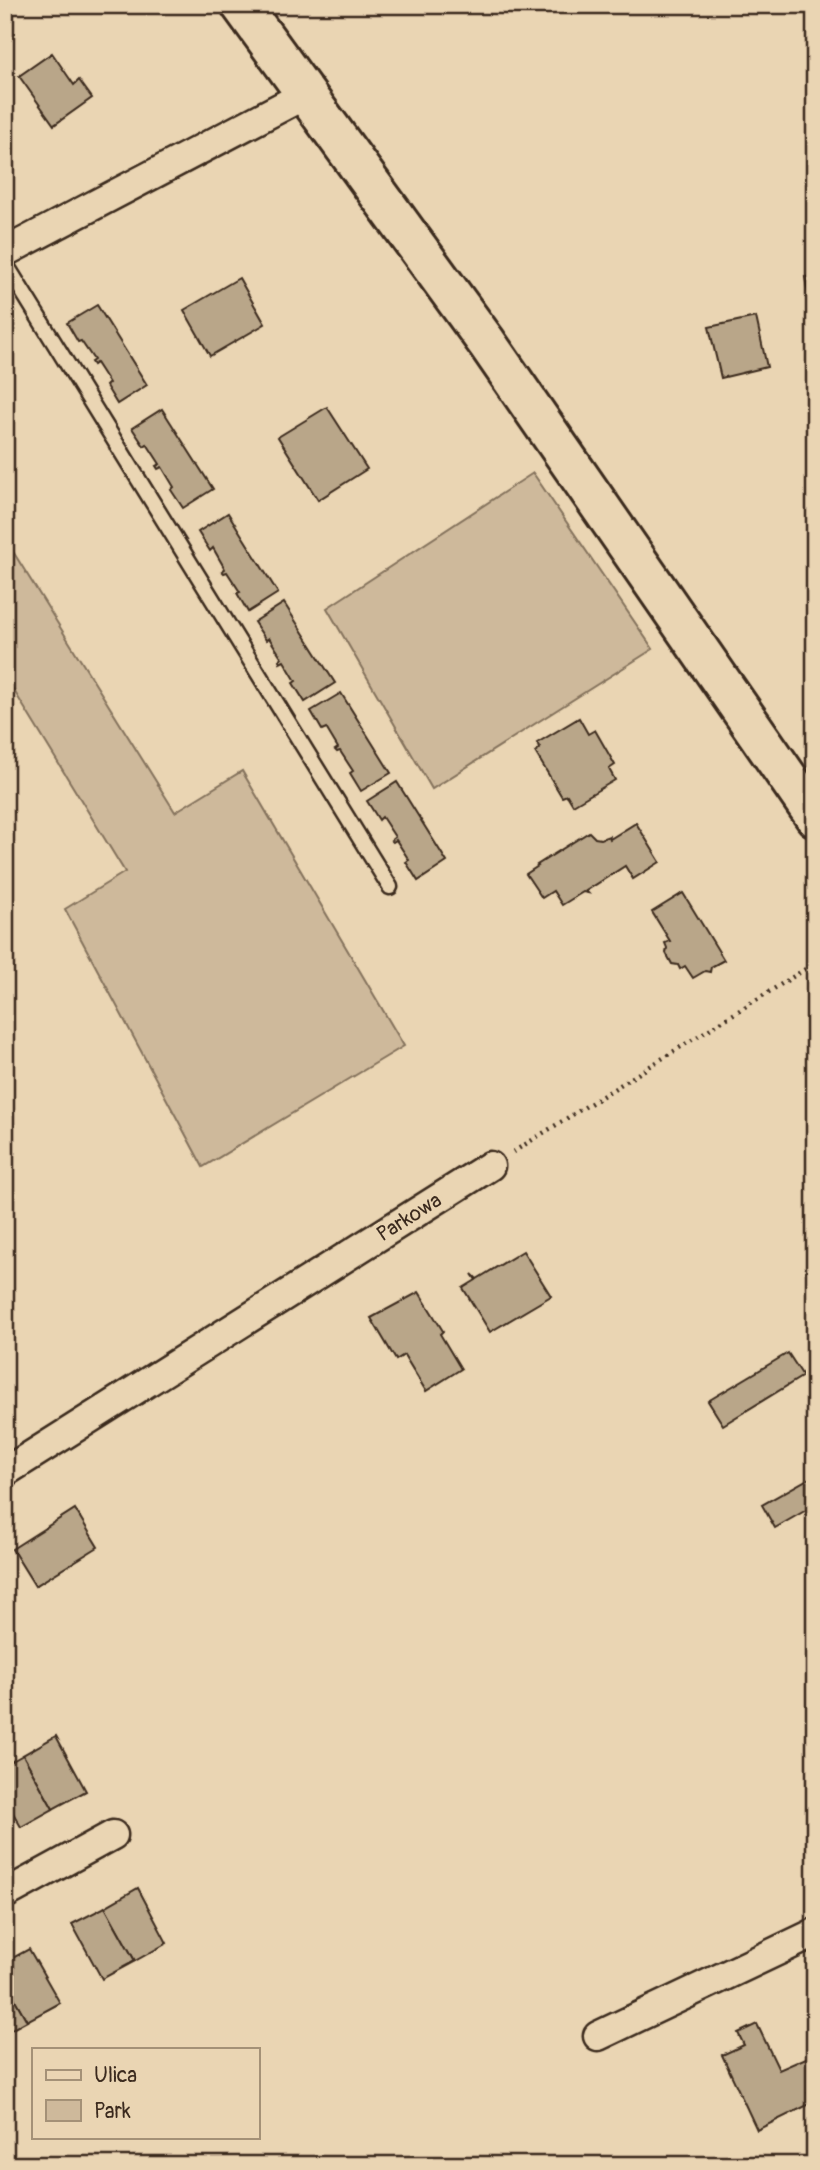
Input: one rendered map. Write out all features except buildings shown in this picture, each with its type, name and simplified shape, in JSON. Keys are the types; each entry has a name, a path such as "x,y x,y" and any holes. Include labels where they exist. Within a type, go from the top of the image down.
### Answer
{"street":[{"path":"241,5 487,343 815,817"},
{"path":"5,252 306,94"},
{"name":"Parkowa","path":"5,1472 490,1167"},
{"path":"5,1894 113,1835"},
{"path":"598,2036 815,1933"}],"lane":[{"path":"5,263 390,887"}],"path":[{"path":"490,1167 815,963"}],"green space":[{"path":"533,473 653,649 432,789 327,608"},
{"path":"12,550 175,812 242,771 404,1046 203,1167 65,909 125,872 5,676 5,554"}]}
